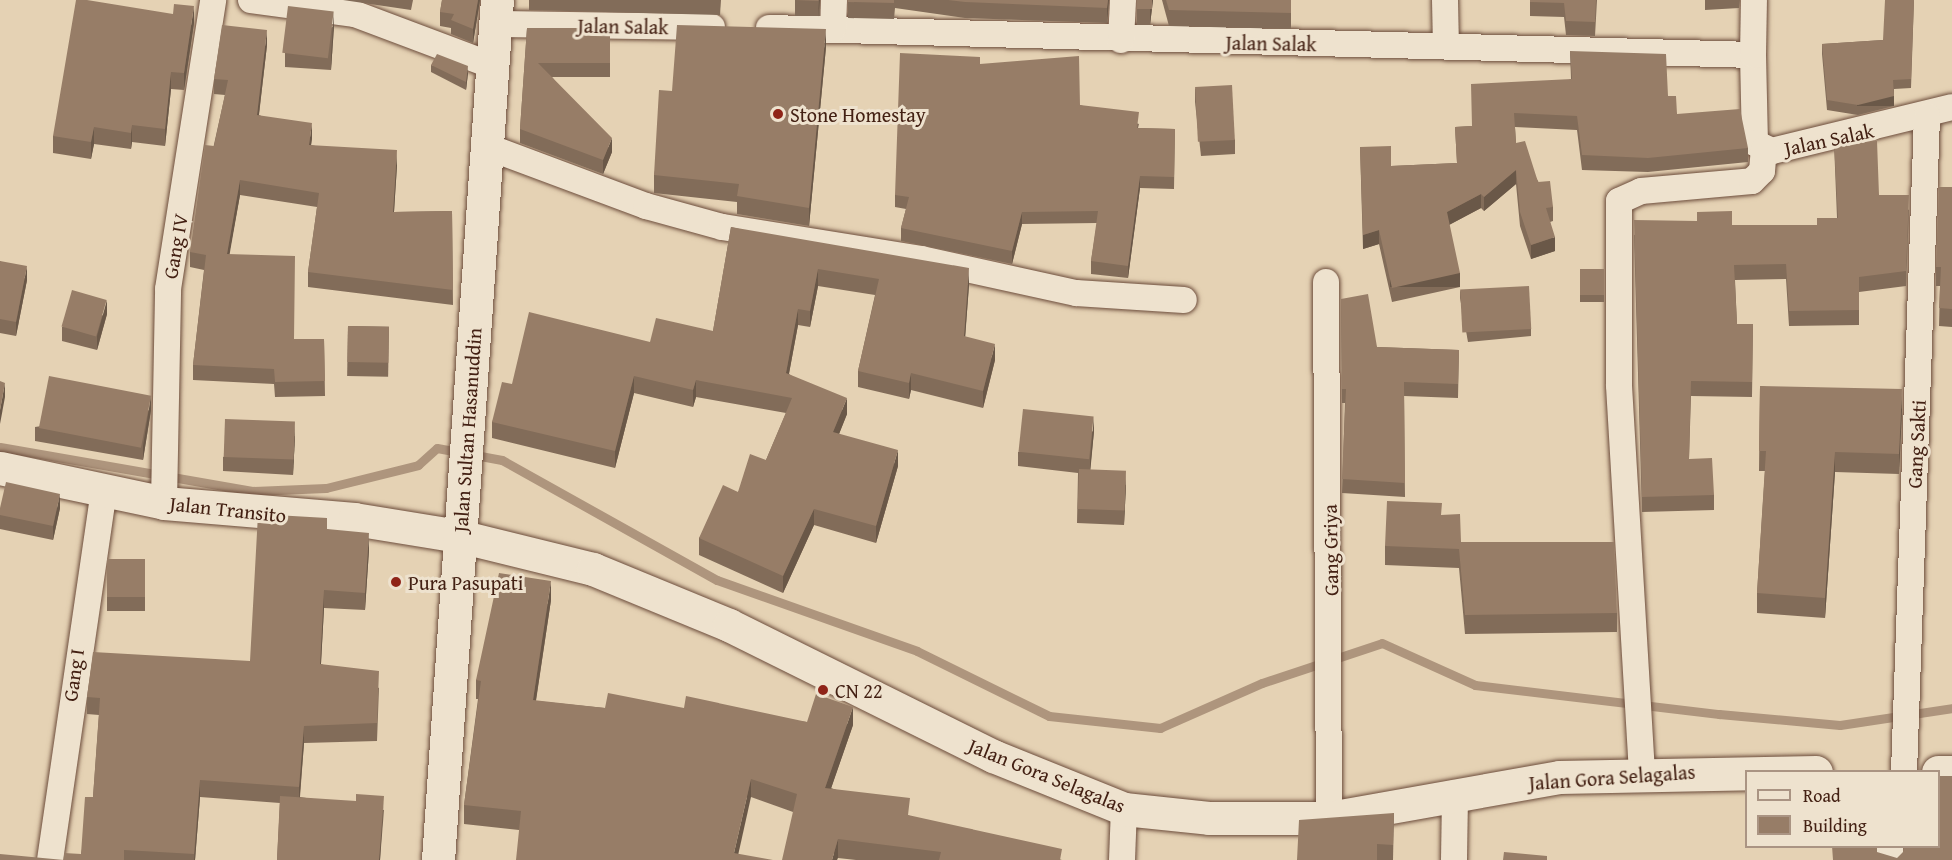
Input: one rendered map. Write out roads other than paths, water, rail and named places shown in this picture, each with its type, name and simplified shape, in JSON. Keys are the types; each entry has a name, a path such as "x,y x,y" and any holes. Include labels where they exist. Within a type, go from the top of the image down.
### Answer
{"street":[{"name":"Gang IV","path":"165,499 168,468 168,289 213,0"},
{"path":"251,0 355,14 493,66"},
{"path":"833,29 834,0"},
{"path":"1121,40 1123,0"},
{"path":"1445,0 1446,46"},
{"path":"1753,55 1754,0"},
{"name":"Jalan Sultan Hasanuddin","path":"438,860 497,12"},
{"name":"Jalan Salak","path":"497,12 833,29 1121,40 1753,55 1755,143 1764,150 1927,116 1952,107"},
{"name":"Gang Sakti","path":"1904,770 1905,668 1927,116"},
{"path":"488,147 646,206 722,227 921,259 1076,293 1184,300"},
{"path":"1642,773 1619,385 1619,201 1641,191 1752,181 1762,171 1764,150"},
{"name":"Gang Griya","path":"1326,282 1331,627 1329,818"},
{"name":"Jalan Transito","path":"0,468 104,492 354,519 459,536"},
{"name":"Gang I","path":"50,860 76,650 104,492"},
{"name":"Jalan Gora Selagalas","path":"459,536 593,569 729,626 993,756 1124,809 1209,818 1329,818 1559,777 1745,772"},
{"path":"1454,860 1455,794"},
{"path":"1122,860 1124,809"}],"waterway":[{"path":"0,447 252,491 326,488 418,465 437,448 502,460 717,580 917,651 1049,716 1160,728 1262,683 1382,643 1475,685 1719,714 1840,725 1952,708"}],"place":[{"name":"Stone Homestay","path":"778,114"},
{"name":"Pura Pasupati","path":"396,582"},
{"name":"CN 22","path":"823,690"}]}
